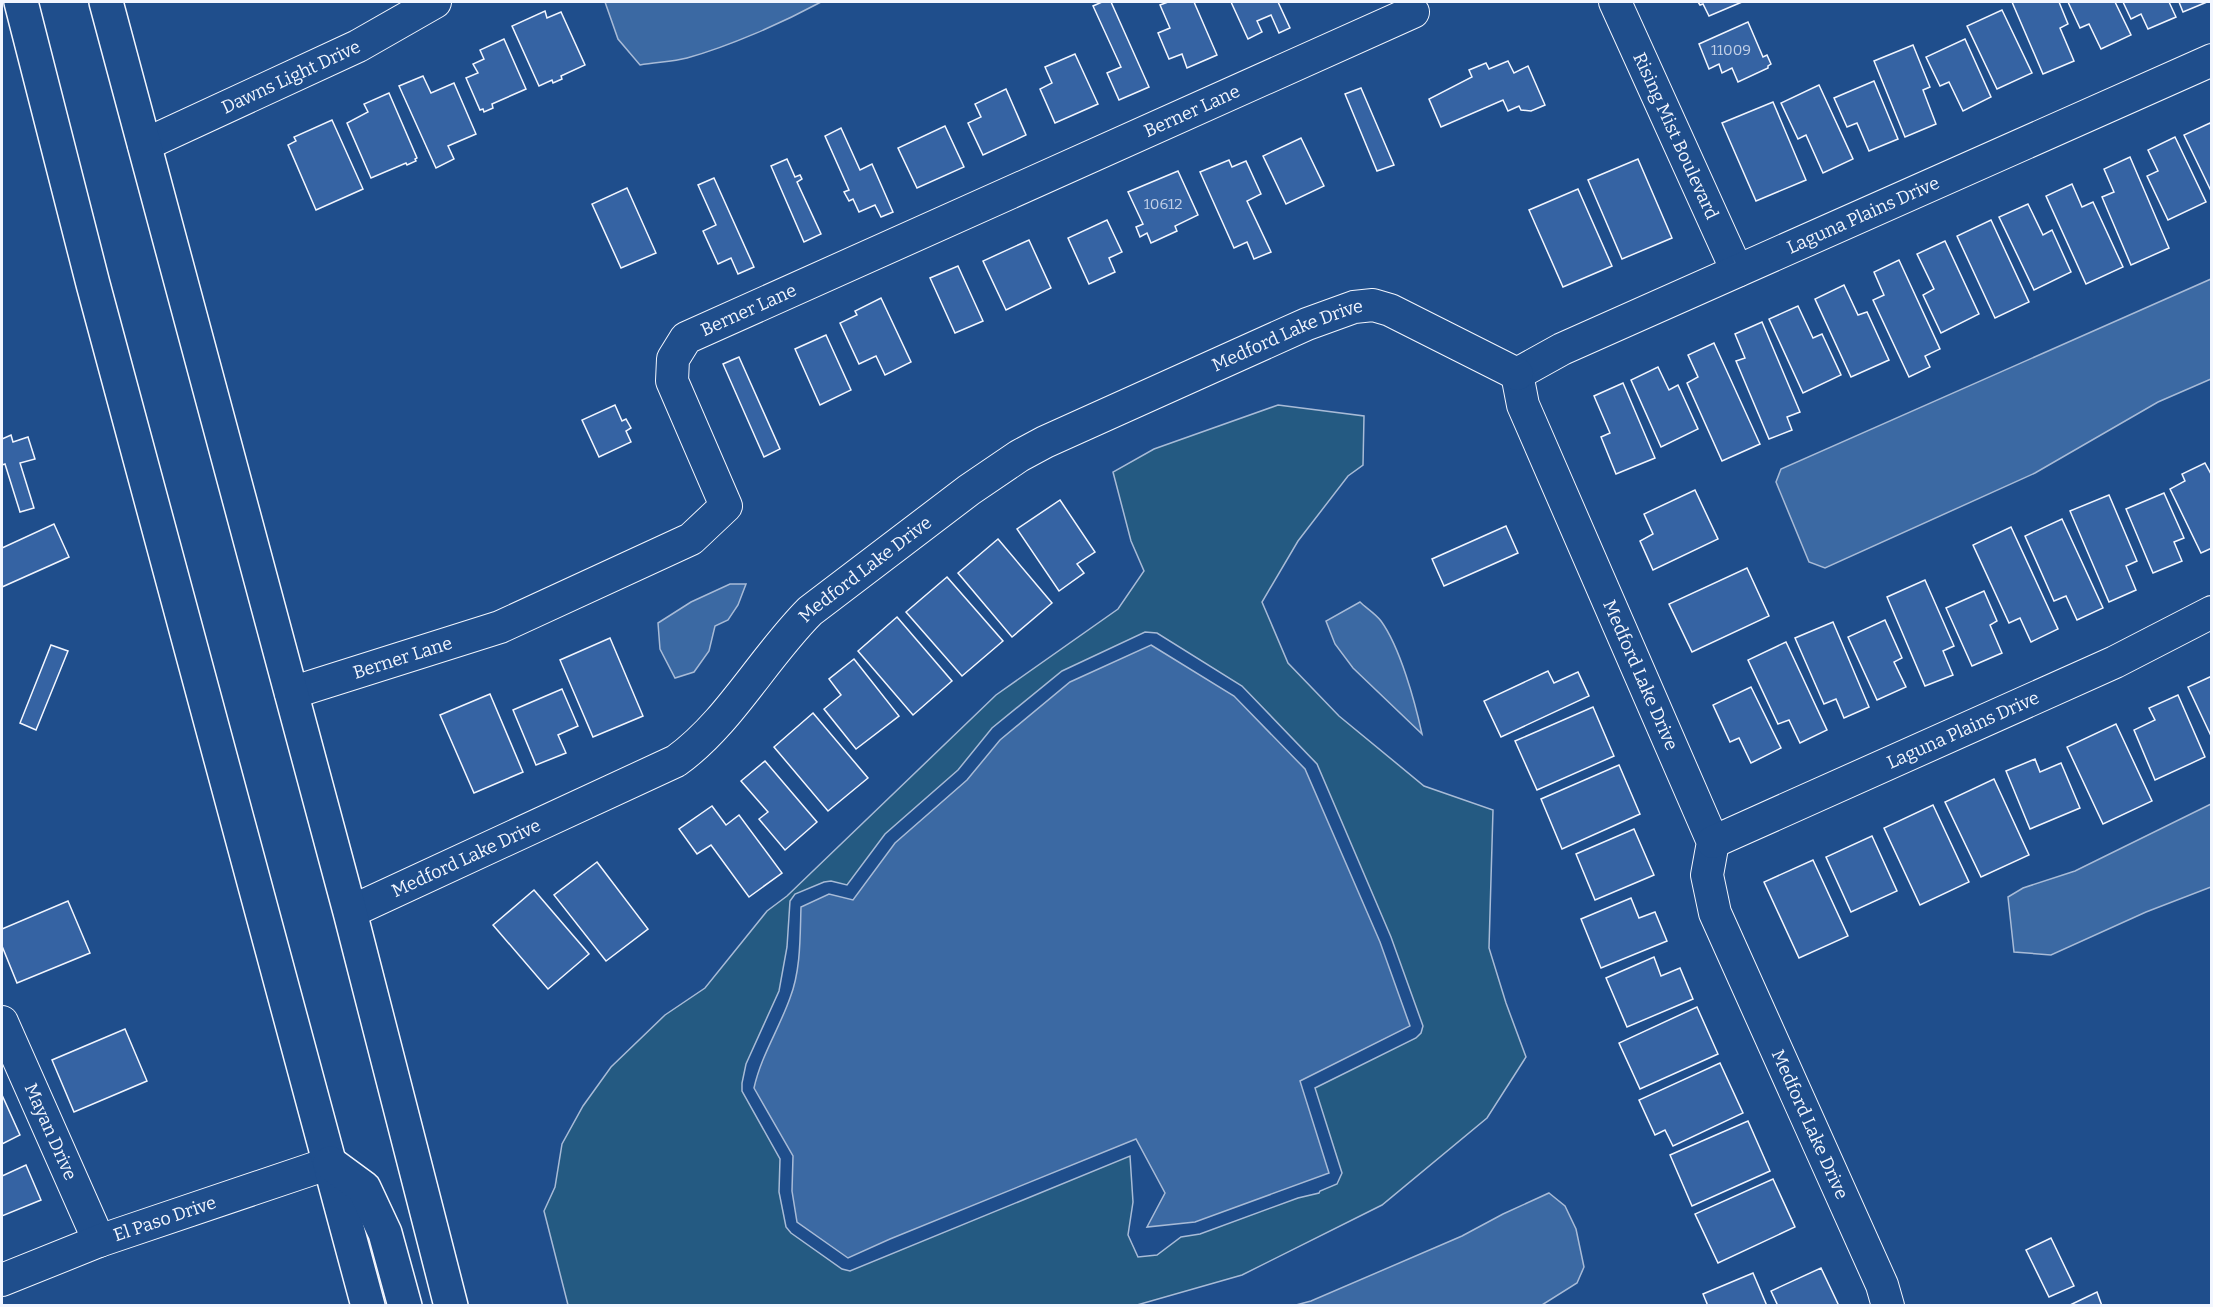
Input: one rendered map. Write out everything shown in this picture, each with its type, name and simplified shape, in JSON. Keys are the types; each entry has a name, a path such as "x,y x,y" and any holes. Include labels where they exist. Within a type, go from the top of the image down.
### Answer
{"main road":[{"path":"21,2 82,242 368,1305"},
{"path":"106,2 350,912 451,1305"},
{"path":"330,1163 364,1188 385,1233 405,1305"}],"street":[{"name":"Dawns Light Drive","path":"144,145 358,46 435,2"},
{"name":"Rising Mist Boulevard","path":"1615,2 1737,271"},
{"name":"Berner Lane","path":"291,693 500,627 691,539 726,506 672,381 673,359 686,338 1413,12"},
{"name":"Laguna Plains Drive","path":"1517,374 1562,350 2211,60"},
{"name":"Medford Lake Drive","path":"350,912 676,761 696,747 790,631 810,611 969,490 1019,456 1045,442 1307,324 1354,307 1373,305 1390,310 1517,374 1523,405 1713,842 1707,875 1715,913 1877,1274 1888,1305"},
{"name":"Laguna Plains Drive","path":"1713,842 2115,662 2211,612"},
{"name":"Mayan Drive","path":"2,1022 99,1240"},
{"name":"El Paso Drive","path":"2,1280 99,1240 330,1163"}],"shaded area":[{"path":"605,2 821,2 773,26 704,53 640,65 618,39"},
{"path":"2211,279 2211,379 2158,402 2035,473 1825,568 1809,562 1776,482 1781,469"},
{"path":"1278,405 1364,416 1363,465 1348,476 1298,541 1262,602 1288,663 1339,716 1424,786 1493,810 1489,948 1526,1057 1487,1118 1382,1205 1242,1275 1137,1305 568,1305 544,1211 555,1187 562,1144 583,1106 611,1067 665,1015 705,988 767,911 787,896 996,695 1118,609 1144,571 1131,541 1113,472 1154,449","holes":["1145,632 1157,633 1242,686 1317,764 1391,937 1423,1026 1421,1033 1416,1038 1315,1088 1342,1173 1337,1184 1319,1193 1298,1198 1200,1234 1181,1237 1157,1255 1138,1257 1128,1235 1133,1202 1130,1156 850,1271 842,1269 791,1233 786,1227 779,1192 780,1159 742,1091 746,1064 779,991 787,947 790,901 795,894 824,882 831,881 847,885 885,834 958,770 992,728 1062,671"]},
{"path":"730,584 746,584 738,605 728,620 715,626 709,651 694,672 675,678 660,649 658,623 691,602"},
{"path":"1360,602 1381,621 1388,632 1411,691 1422,734 1353,668 1335,644 1326,621"},
{"path":"1151,645 1234,696 1305,769 1380,942 1410,1026 1300,1081 1329,1173 1195,1222 1147,1227 1165,1193 1136,1139 848,1258 797,1222 792,1191 793,1156 754,1088 761,1065 794,987 799,953 801,907 829,894 853,900 895,843 967,780 1000,740 1070,682"},
{"path":"2211,804 2211,887 2146,912 2051,955 2014,952 2008,897 2023,888 2075,871"},
{"path":"1549,1193 1565,1206 1576,1229 1584,1267 1577,1283 1542,1305 1296,1305 1311,1301 1462,1236"}],"building":[{"path":"1102,2 1111,2 1149,87 1119,100 1107,73 1121,67 1093,6"},
{"path":"1168,2 1194,2 1217,55 1187,68 1182,54 1169,59 1158,33 1170,28 1160,5"},
{"path":"1231,2 1278,2 1290,28 1279,33 1271,15 1257,21 1262,32 1248,39"},
{"path":"1698,2 1742,2 1709,16 1703,4 1700,5"},
{"path":"2012,2 2059,2 2068,24 2060,28 2074,61 2043,74"},
{"path":"2068,2 2115,2 2131,35 2101,49 2089,24 2080,28"},
{"path":"2123,2 2169,2 2176,17 2148,29 2141,14 2131,19"},
{"path":"2179,2 2207,2 2183,12"},
{"path":"2002,10 2032,73 1997,89 1967,26"},
{"path":"545,11 547,18 561,12 585,65 561,76 562,79 553,83 552,80 539,86 512,26"},
{"path":"1748,22 1763,57 1767,55 1771,64 1768,68 1738,82 1732,68 1722,73 1719,64 1709,69 1699,44"},
{"path":"504,39 526,89 492,104 493,108 484,112 483,109 480,110 466,78 478,73 473,64 484,59 480,50"},
{"path":"1965,39 1991,97 1963,111 1949,82 1940,86 1926,57"},
{"path":"1913,45 1930,87 1923,90 1936,124 1905,137 1874,61"},
{"path":"1075,54 1098,104 1055,123 1040,89 1052,83 1045,67"},
{"path":"1508,61 1514,73 1528,66 1545,105 1531,111 1521,110 1519,106 1508,111 1503,100 1441,127 1429,99 1472,77 1469,70 1486,63 1489,69"},
{"path":"423,76 431,93 454,83 476,134 448,146 454,159 436,168 399,86"},
{"path":"1874,81 1898,139 1869,151 1857,123 1847,127 1834,98"},
{"path":"1819,85 1853,159 1823,173 1806,135 1798,139 1781,103"},
{"path":"1361,88 1394,165 1377,171 1345,94"},
{"path":"1006,89 1026,135 983,155 968,123 981,117 975,104"},
{"path":"389,93 417,158 416,161 407,165 406,163 371,178 347,123 368,112 364,104"},
{"path":"1773,102 1806,180 1756,201 1722,123"},
{"path":"332,120 363,189 316,210 288,145 296,141 294,137"},
{"path":"2210,123 2212,126 2212,193 2184,135"},
{"path":"945,126 964,167 917,188 898,148"},
{"path":"841,128 860,170 872,164 893,212 881,217 875,205 859,212 853,199 849,201 844,192 849,190 825,136"},
{"path":"2175,137 2206,202 2168,220 2147,176 2158,171 2148,150"},
{"path":"1301,138 1324,186 1286,204 1263,156"},
{"path":"2130,157 2169,248 2131,265 2102,197 2114,192 2104,169"},
{"path":"787,159 795,177 800,175 802,179 797,182 821,234 804,242 771,166"},
{"path":"1638,159 1672,238 1622,259 1588,180"},
{"path":"1229,160 1232,167 1246,161 1261,194 1247,201 1271,252 1254,259 1247,242 1234,248 1200,172"},
{"path":"1178,171 1198,215 1175,226 1177,231 1151,243 1147,233 1140,237 1136,227 1143,224 1128,192"},
{"path":"714,178 754,267 738,274 731,258 718,264 703,231 716,225 698,185"},
{"path":"2072,184 2082,207 2093,202 2123,267 2086,284 2046,196"},
{"path":"627,188 656,253 621,268 592,204"},
{"path":"1578,189 1612,266 1563,287 1529,210"},
{"path":"2028,204 2043,235 2052,230 2071,272 2034,290 1999,217"},
{"path":"1107,220 1122,252 1109,258 1115,272 1089,284 1068,238"},
{"path":"1991,220 2029,302 1995,318 1957,236"},
{"path":"1029,240 1051,288 1006,310 983,261"},
{"path":"1945,241 1979,314 1941,333 1923,295 1934,289 1917,254"},
{"path":"1899,260 1940,349 1925,356 1930,367 1909,377 1873,300 1884,295 1874,272"},
{"path":"958,266 983,321 955,333 930,278"},
{"path":"1844,285 1858,315 1867,312 1889,360 1851,377 1815,299"},
{"path":"881,298 911,362 885,375 876,356 859,364 840,323 857,315 855,311"},
{"path":"1798,306 1813,338 1822,334 1841,375 1803,393 1769,319"},
{"path":"1762,322 1800,412 1787,417 1792,430 1769,439 1736,361 1745,358 1735,334"},
{"path":"826,335 851,390 820,405 795,349"},
{"path":"1714,343 1760,444 1722,461 1687,383 1698,377 1688,355"},
{"path":"739,357 780,449 764,457 723,364"},
{"path":"1658,367 1669,390 1678,385 1698,429 1661,447 1631,380"},
{"path":"1623,383 1655,458 1616,474 1601,437 1610,433 1594,396"},
{"path":"615,405 622,421 626,419 631,428 626,431 631,442 599,457 582,420"},
{"path":"11,435 13,442 28,437 35,459 20,463 34,508 20,512 5,464 2,465 2,439"},
{"path":"2205,463 2212,476 2212,548 2201,553 2170,489 2185,481 2182,474"},
{"path":"1695,490 1718,539 1653,570 1640,541 1653,534 1644,514"},
{"path":"2164,493 2184,538 2174,542 2182,561 2153,573 2126,509"},
{"path":"2109,495 2137,561 2126,566 2136,590 2109,602 2070,511"},
{"path":"1060,500 1095,552 1077,564 1084,573 1059,591 1017,529"},
{"path":"2062,519 2103,608 2077,620 2066,596 2054,601 2025,536"},
{"path":"54,524 69,557 2,587 2,548"},
{"path":"1506,526 1518,553 1444,586 1432,559"},
{"path":"2011,527 2058,629 2031,642 2020,618 2009,623 1973,545"},
{"path":"998,539 1052,603 1012,637 958,573"},
{"path":"1747,568 1769,616 1692,652 1669,604"},
{"path":"947,577 1003,641 962,676 906,612"},
{"path":"1925,580 1954,646 1943,651 1953,675 1925,686 1887,597"},
{"path":"1984,591 1997,621 1990,625 2002,653 1972,666 1946,608"},
{"path":"897,617 952,681 913,715 858,651"},
{"path":"1885,620 1902,658 1894,662 1906,687 1877,700 1848,637"},
{"path":"1833,622 1869,707 1844,718 1836,699 1824,704 1795,638"},
{"path":"610,638 643,716 593,737 560,660"},
{"path":"1786,642 1827,730 1800,743 1789,720 1778,724 1748,660"},
{"path":"51,645 68,651 36,730 20,723"},
{"path":"854,659 899,716 856,749 824,709 841,695 829,679"},
{"path":"1548,671 1554,683 1578,672 1589,696 1501,737 1484,701"},
{"path":"2212,676 2212,738 2188,687"},
{"path":"1751,687 1781,748 1751,763 1739,738 1730,742 1713,705"},
{"path":"562,689 578,726 558,735 566,753 536,765 513,710"},
{"path":"490,694 523,772 474,793 440,715"},
{"path":"2178,695 2205,757 2155,780 2134,730 2155,720 2149,708"},
{"path":"1593,707 1614,756 1537,790 1515,741"},
{"path":"813,713 868,778 828,811 774,747"},
{"path":"2116,724 2152,801 2103,824 2067,747"},
{"path":"2035,759 2040,772 2061,763 2080,808 2030,829 2006,771"},
{"path":"765,761 817,822 785,850 759,819 768,812 741,781"},
{"path":"1619,765 1640,814 1562,849 1541,799"},
{"path":"1994,779 2029,855 1981,877 1945,802"},
{"path":"1933,805 1969,882 1920,905 1884,828"},
{"path":"712,806 726,825 739,815 782,873 749,897 711,845 697,854 679,829"},
{"path":"1634,829 1654,875 1595,900 1576,854"},
{"path":"1872,836 1897,891 1851,912 1826,857"},
{"path":"1813,860 1848,936 1799,958 1764,882"},
{"path":"597,862 648,929 606,961 554,895"},
{"path":"534,890 589,954 548,989 493,925"},
{"path":"1631,898 1639,918 1655,912 1667,941 1601,968 1581,919"},
{"path":"68,901 90,953 17,983 2,946 2,929"},
{"path":"1654,957 1661,976 1680,968 1693,999 1627,1027 1606,978"},
{"path":"1697,1007 1718,1054 1640,1089 1619,1043"},
{"path":"125,1029 147,1081 74,1112 52,1060"},
{"path":"1720,1063 1743,1113 1673,1146 1665,1130 1655,1135 1639,1100"},
{"path":"2,1095 20,1135 2,1144"},
{"path":"1748,1121 1770,1171 1692,1206 1670,1155"},
{"path":"26,1165 41,1200 2,1216 2,1176"},
{"path":"1773,1179 1795,1227 1718,1263 1695,1214"},
{"path":"2051,1238 2074,1286 2049,1297 2026,1250"},
{"path":"1821,1268 1839,1306 1778,1306 1771,1291"},
{"path":"1753,1273 1767,1306 1708,1306 1703,1294"},
{"path":"2097,1292 2102,1306 2068,1306"}]}
